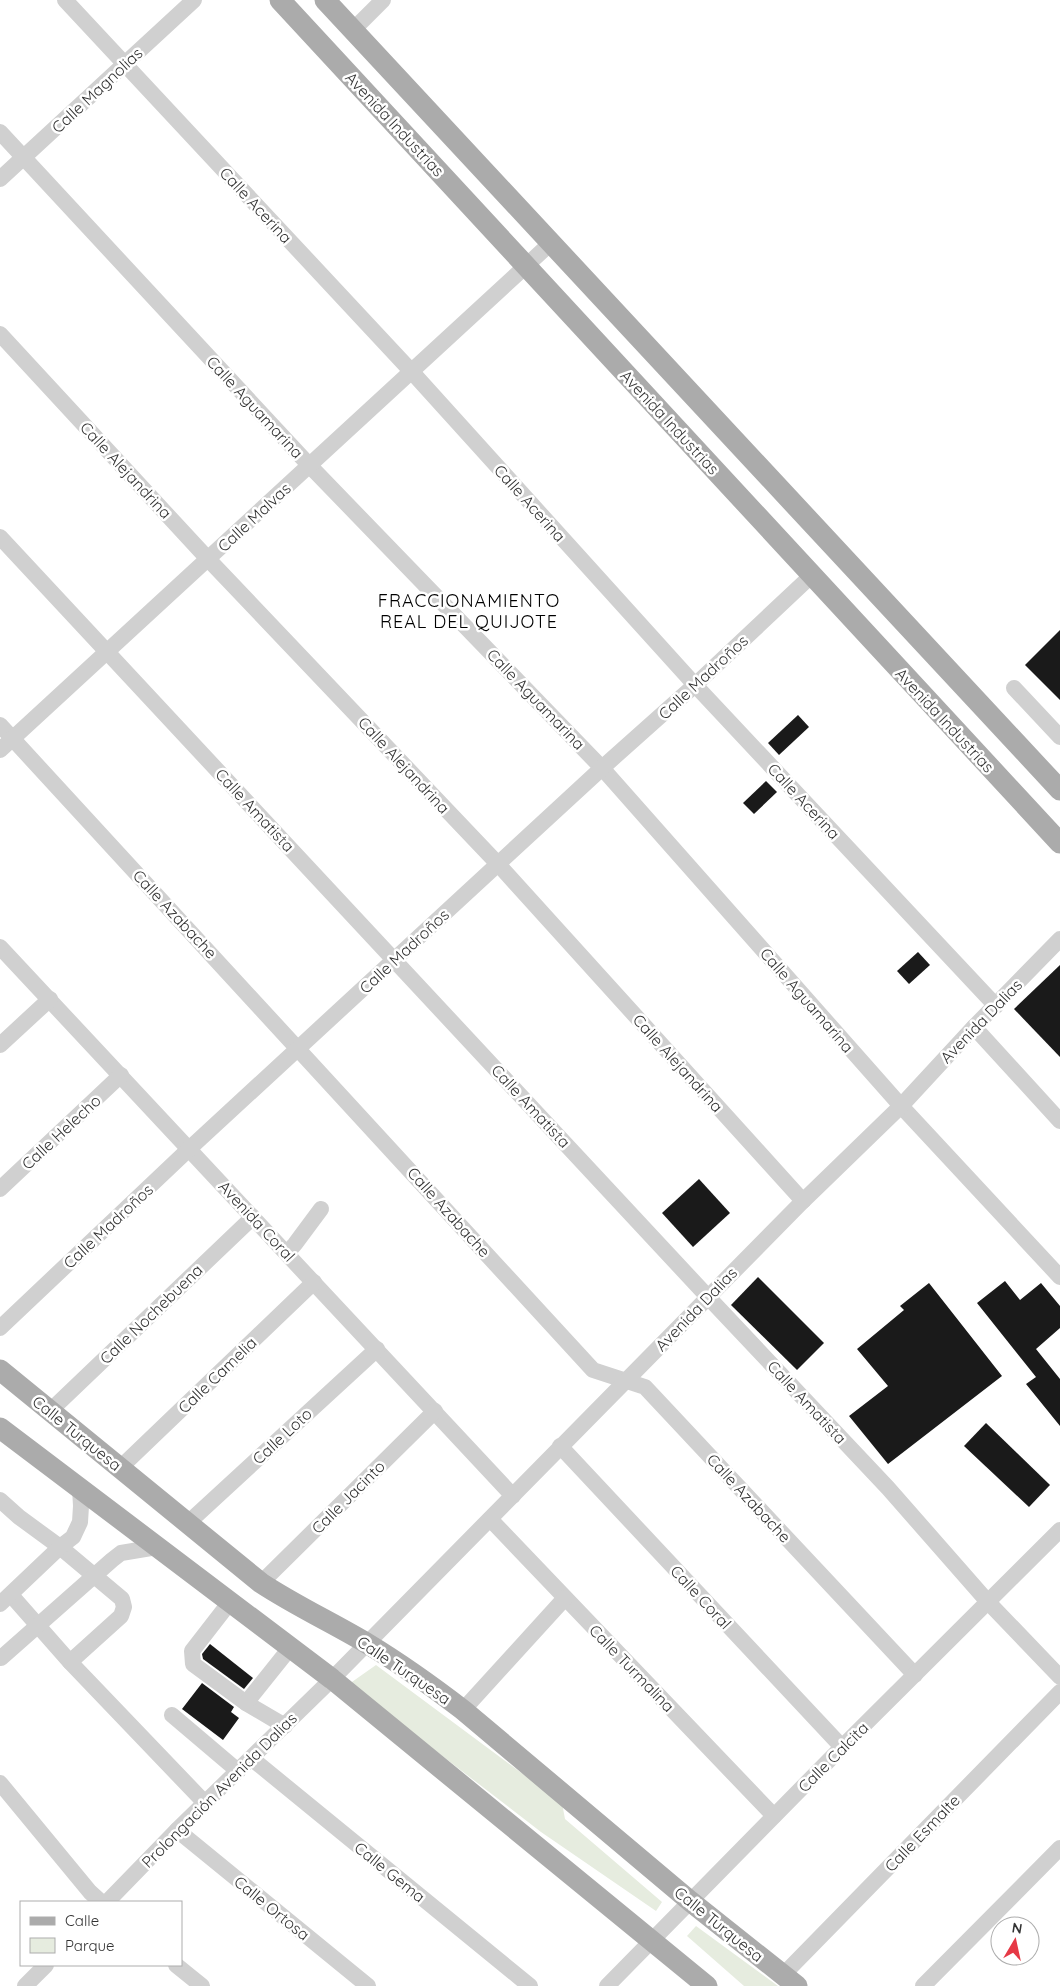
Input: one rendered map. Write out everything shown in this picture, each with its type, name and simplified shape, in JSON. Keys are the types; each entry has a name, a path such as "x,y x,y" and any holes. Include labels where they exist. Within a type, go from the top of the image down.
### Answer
{"main road":[{"name":"Avenida Industrias","path":"280,0 1060,844"},
{"path":"325,0 1057,781"},
{"name":"Calle Turquesa","path":"0,1370 261,1583 293,1604 368,1643 433,1687 463,1710 690,1901 790,1980"},
{"path":"0,1428 332,1679 707,1986"}],"street":[{"name":"Calle Acerina","path":"65,0 412,372 695,685 996,1006"},
{"name":"Calle Magnolias","path":"0,179 194,0"},
{"path":"354,29 383,0"},
{"name":"Calle Aguamarina","path":"0,132 310,466 602,768 901,1106 1060,1277"},
{"name":"Calle Malvas","path":"0,750 552,242"},
{"name":"Calle Alejandrina","path":"0,334 208,559 498,864 803,1201"},
{"name":"Calle Amatista","path":"0,536 888,1488 988,1602 1060,1677"},
{"name":"Calle Madroños","path":"0,1328 189,1149 602,768 695,685 811,576"},
{"path":"1014,688 1060,737"},
{"name":"Calle Azabache","path":"0,725 593,1370 645,1388 915,1675"},
{"name":"Avenida Dalias","path":"332,1679 803,1201 901,1106 974,1027 1060,939"},
{"name":"Avenida Coral","path":"0,947 50,998 513,1496"},
{"path":"0,1045 50,998"},
{"path":"974,1027 1060,1121"},
{"name":"Calle Helecho","path":"0,1189 121,1075"},
{"path":"287,1252 321,1209"},
{"name":"Calle Nochebuena","path":"50,1411 253,1216"},
{"name":"Calle Camelia","path":"120,1468 314,1282"},
{"name":"Calle Loto","path":"188,1523 376,1349"},
{"name":"Calle Jacinto","path":"261,1583 435,1411"},
{"name":"Calle Coral","path":"560,1446 842,1747"},
{"path":"80,1488 80,1522 73,1537 5,1600 38,1626 205,1803"},
{"path":"0,1500 122,1599 124,1606 120,1616 70,1662"},
{"name":"Calle Turmalina","path":"490,1519 774,1816"},
{"name":"Calle Calcita","path":"607,1986 842,1747 1060,1530"},
{"path":"1,1658 121,1553 157,1547"},
{"path":"463,1710 565,1598"},
{"path":"230,1602 192,1652 192,1664 246,1703 284,1726"},
{"path":"246,1703 290,1648"},
{"name":"Prolongación Avenida Dalias","path":"108,1901 176,1830 332,1679"},
{"name":"Calle Esmalte","path":"790,1980 1060,1692"},
{"path":"172,1715 238,1771"},
{"name":"Calle Gema","path":"251,1758 530,1986"},
{"path":"0,1783 90,1892 100,1901"},
{"name":"Calle Ortosa","path":"176,1830 368,1986"},
{"path":"922,1986 1060,1848"},
{"path":"177,1966 202,1986"}],"green space":[{"path":"376,1665 562,1803 565,1819 662,1902 656,1911 541,1832 349,1684"},
{"path":"696,1926 778,1986 744,1986 687,1936"}],"building":[{"path":"1060,630 1060,700 1025,665"},
{"path":"798,715 809,727 779,755 768,743"},
{"path":"766,781 777,792 754,814 743,803"},
{"path":"918,952 930,965 909,984 897,971"},
{"path":"1060,965 1060,1057 1014,1009"},
{"path":"699,1179 730,1213 693,1247 662,1213"},
{"path":"758,1277 824,1343 797,1370 731,1305"},
{"path":"1005,1281 1020,1300 1041,1283 1060,1306 1060,1328 1036,1349 1060,1379 1060,1426 1026,1384 1036,1377 977,1303"},
{"path":"929,1283 1002,1376 888,1464 849,1416 888,1386 857,1349 904,1310 900,1306"},
{"path":"986,1423 1050,1485 1029,1507 964,1446"},
{"path":"210,1644 253,1678 244,1689 203,1659 202,1654"},
{"path":"202,1683 234,1707 231,1712 239,1718 223,1740 182,1709"}],"district":[{"name":"FRACCIONAMIENTO REAL DEL QUIJOTE","path":"469,611"}]}
